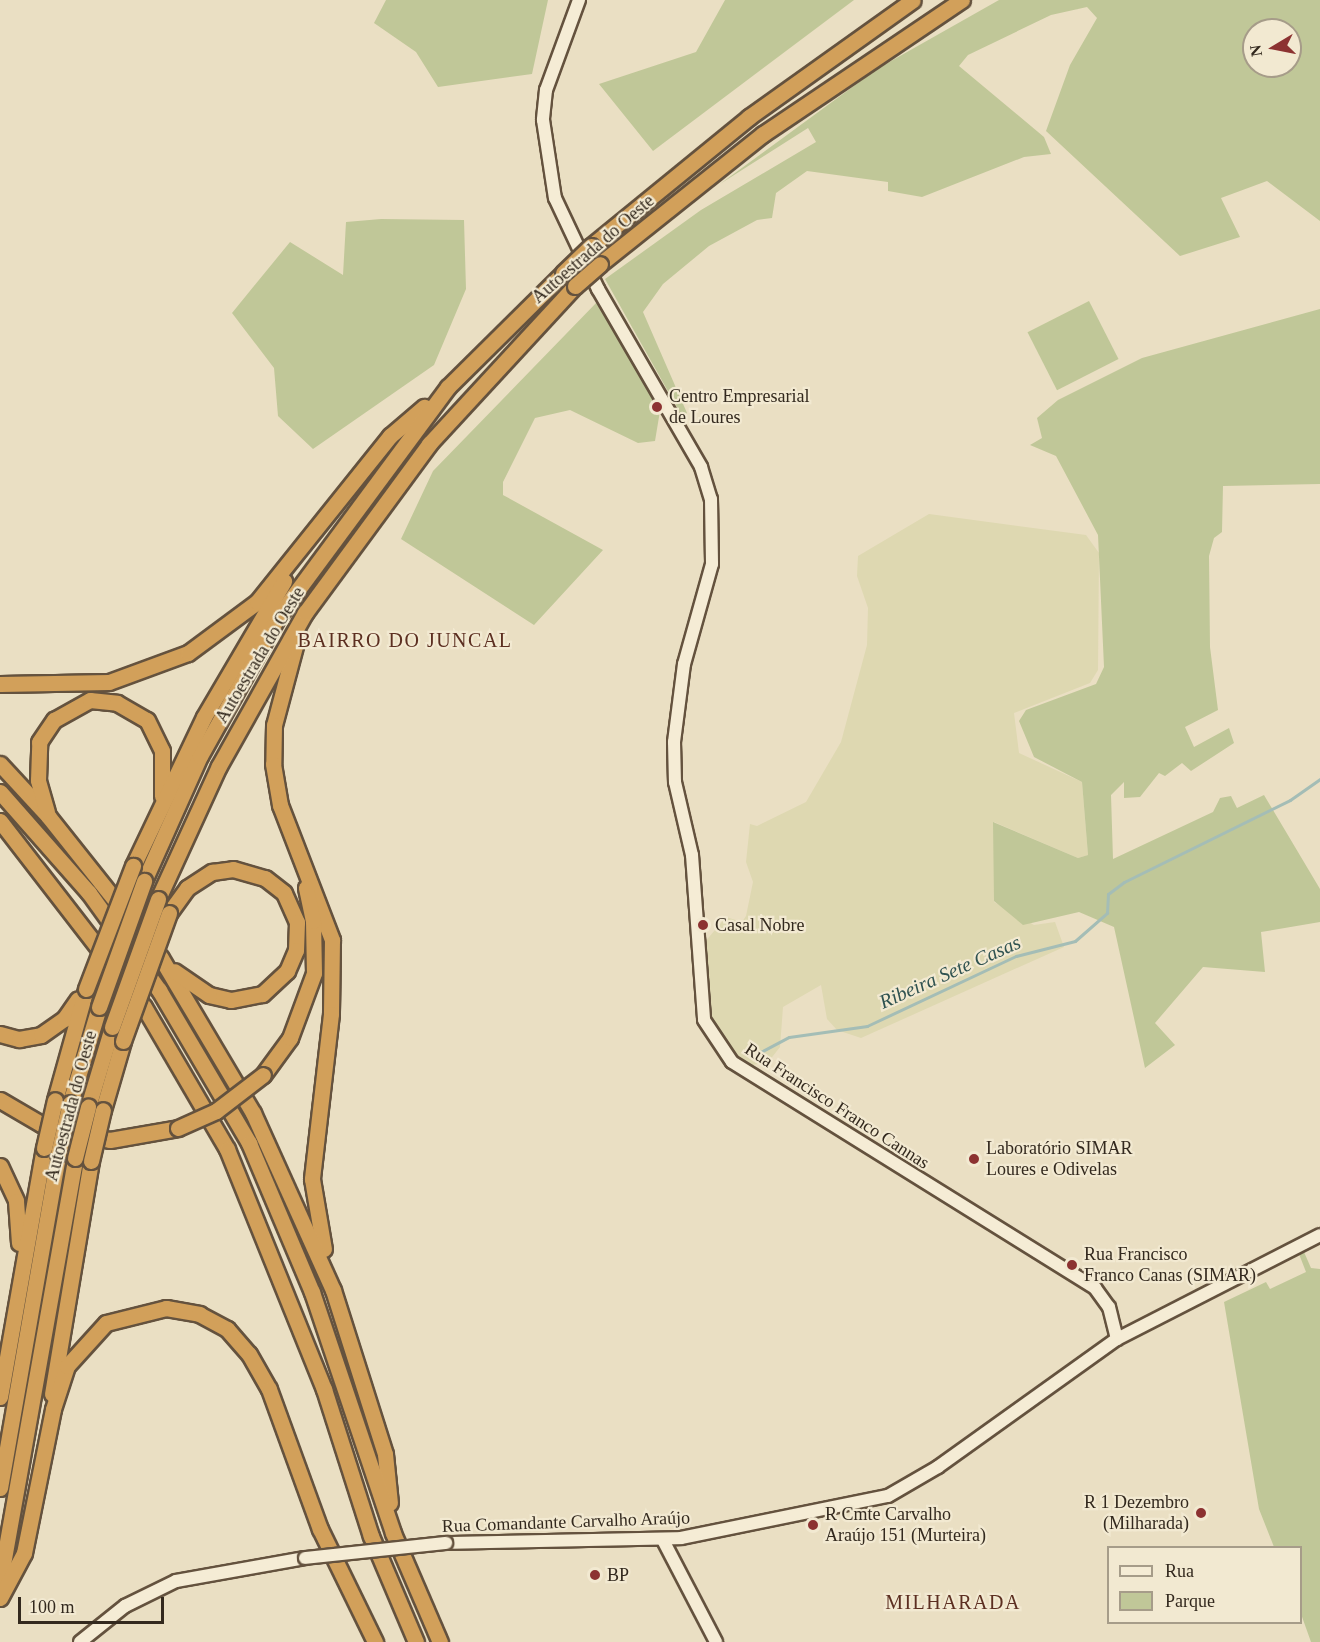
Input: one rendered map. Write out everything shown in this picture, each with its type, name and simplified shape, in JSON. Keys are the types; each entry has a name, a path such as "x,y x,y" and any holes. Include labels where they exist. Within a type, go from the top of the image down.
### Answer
{"highway":[{"name":"Autoestrada do Oeste","path":"0,1488 51,1151 70,1103 99,1007 144,881 200,756 277,618 448,387 563,273 591,246 749,117 914,0"},
{"name":"Autoestrada do Oeste","path":"0,1581 75,1158 95,1109 112,1027 158,899 224,756 305,613 429,444 575,286 763,134 962,0"},
{"path":"0,684 109,682 188,653 257,602 390,436 448,387"},
{"path":"0,1397 20,1270 51,1151 55,1100 86,989 133,866 204,717 310,538"},
{"path":"305,613 281,696 273,744 280,805 332,940 331,1014 312,1179 333,1290"},
{"path":"48,816 38,780 39,742 54,720 90,700 117,703 147,720 162,751 161,806"},
{"path":"0,764 48,816 161,958 253,1113 333,1290 386,1454 393,1533"},
{"path":"0,792 89,893 159,990 249,1143 312,1292 393,1533 440,1642"},
{"path":"0,821 19,842 144,1007 227,1149 279,1269 371,1536 416,1642"},
{"path":"0,833 19,842"},
{"path":"0,1100 41,1124 73,1134 110,1140 178,1128 216,1111 263,1075 291,1038 314,973 313,921 297,850"},
{"path":"53,1409 52,1385 91,1161 95,1109 123,1041 169,913 187,888 212,872 250,872 284,893 297,922 296,950 288,971 262,994 231,1000 200,990 161,958"},
{"path":"0,1034 19,1039 41,1035 64,1019 86,989"},
{"path":"0,1166 16,1201 20,1270"},
{"path":"0,1598 24,1552 53,1409 67,1366 106,1323 166,1308 199,1314 227,1329 269,1389 320,1529 375,1642"}],"street":[{"name":"Rua Francisco Franco Cannas","path":"579,0 546,90 543,120 555,198 598,289 701,467 711,499 712,564 684,664 674,742 675,782 692,855 705,1020 732,1062 1095,1287 1109,1307 1117,1339"},
{"name":"Rua Comandante Carvalho Araújo","path":"80,1642 124,1606 176,1581 305,1558 446,1543 663,1540 888,1496 938,1467 1117,1339 1320,1235"},
{"path":"663,1540 716,1642"}],"shaded area":[{"path":"929,514 1086,535 1099,553 1098,670 1090,683 1014,713 1019,753 1082,782 1088,855 1078,858 994,822 994,902 1034,925 1055,922 1064,947 861,1038 837,1030 827,1019 821,985 783,1007 780,1047 769,1061 742,1068 704,1020 704,943 726,917 742,922 746,916 753,882 746,862 750,824 757,826 806,802 841,742 867,645 868,608 857,576 858,556"}],"green space":[{"path":"386,0 548,0 532,74 438,87 416,52 374,23"},
{"path":"725,0 854,0 653,151 599,84 696,52"},
{"path":"999,0 1320,0 1320,221 1267,181 1221,198 1240,237 1180,256 1046,131 1070,65 1097,18 1087,7 1051,15 968,55 959,66 1044,137 1051,154 1024,157 922,197 888,191 888,182 807,171 776,193 772,218 757,220 709,246 663,284 643,312 687,413 683,418 605,279 701,210 816,142 808,128 720,184 877,69"},
{"path":"381,219 464,220 466,289 434,365 313,449 278,416 274,368 232,313 290,242 343,275 346,222"},
{"path":"598,301 660,411 655,441 638,443 570,410 535,418 503,482 503,495 603,550 534,625 401,539 433,471"},
{"path":"1089,301 1119,359 1057,390 1028,332"},
{"path":"1320,309 1320,484 1223,486 1222,532 1214,538 1209,556 1210,647 1218,710 1185,727 1194,747 1229,728 1234,743 1191,771 1182,763 1165,776 1159,773 1140,797 1124,798 1124,782 1111,795 1113,859 1213,812 1220,798 1231,796 1237,808 1264,795 1320,889 1320,922 1261,932 1265,972 1203,967 1155,1023 1175,1045 1145,1068 1114,927 1079,912 1023,925 994,901 993,822 1078,858 1088,855 1082,782 1034,757 1019,721 1026,710 1096,684 1104,667 1098,535 1056,456 1030,445 1042,438 1037,418 1058,400 1142,358"},
{"path":"1304,1252 1311,1268 1320,1269 1320,1642 1311,1642 1302,1617 1302,1546 1274,1546 1259,1509 1224,1302 1266,1282 1270,1289 1306,1272 1299,1254"}],"waterway":[{"name":"Ribeira Sete Casas","path":"755,1055 789,1037 867,1026 1016,956 1075,941 1107,913 1108,894 1124,882 1290,800 1320,779"}],"place":[{"name":"Centro Empresarial de Loures","path":"657,407"},
{"name":"Casal Nobre","path":"703,925"},
{"name":"Laboratório SIMAR Loures e Odivelas","path":"974,1159"},
{"name":"Rua Francisco Franco Canas (SIMAR)","path":"1072,1265"},
{"name":"R 1 Dezembro (Milharada)","path":"1201,1513"},
{"name":"R Cmte Carvalho Araújo 151 (Murteira)","path":"813,1525"},
{"name":"BP","path":"595,1575"}],"district":[{"name":"BAIRRO DO JUNCAL","path":"405,640"},
{"name":"MILHARADA","path":"953,1602"}]}
